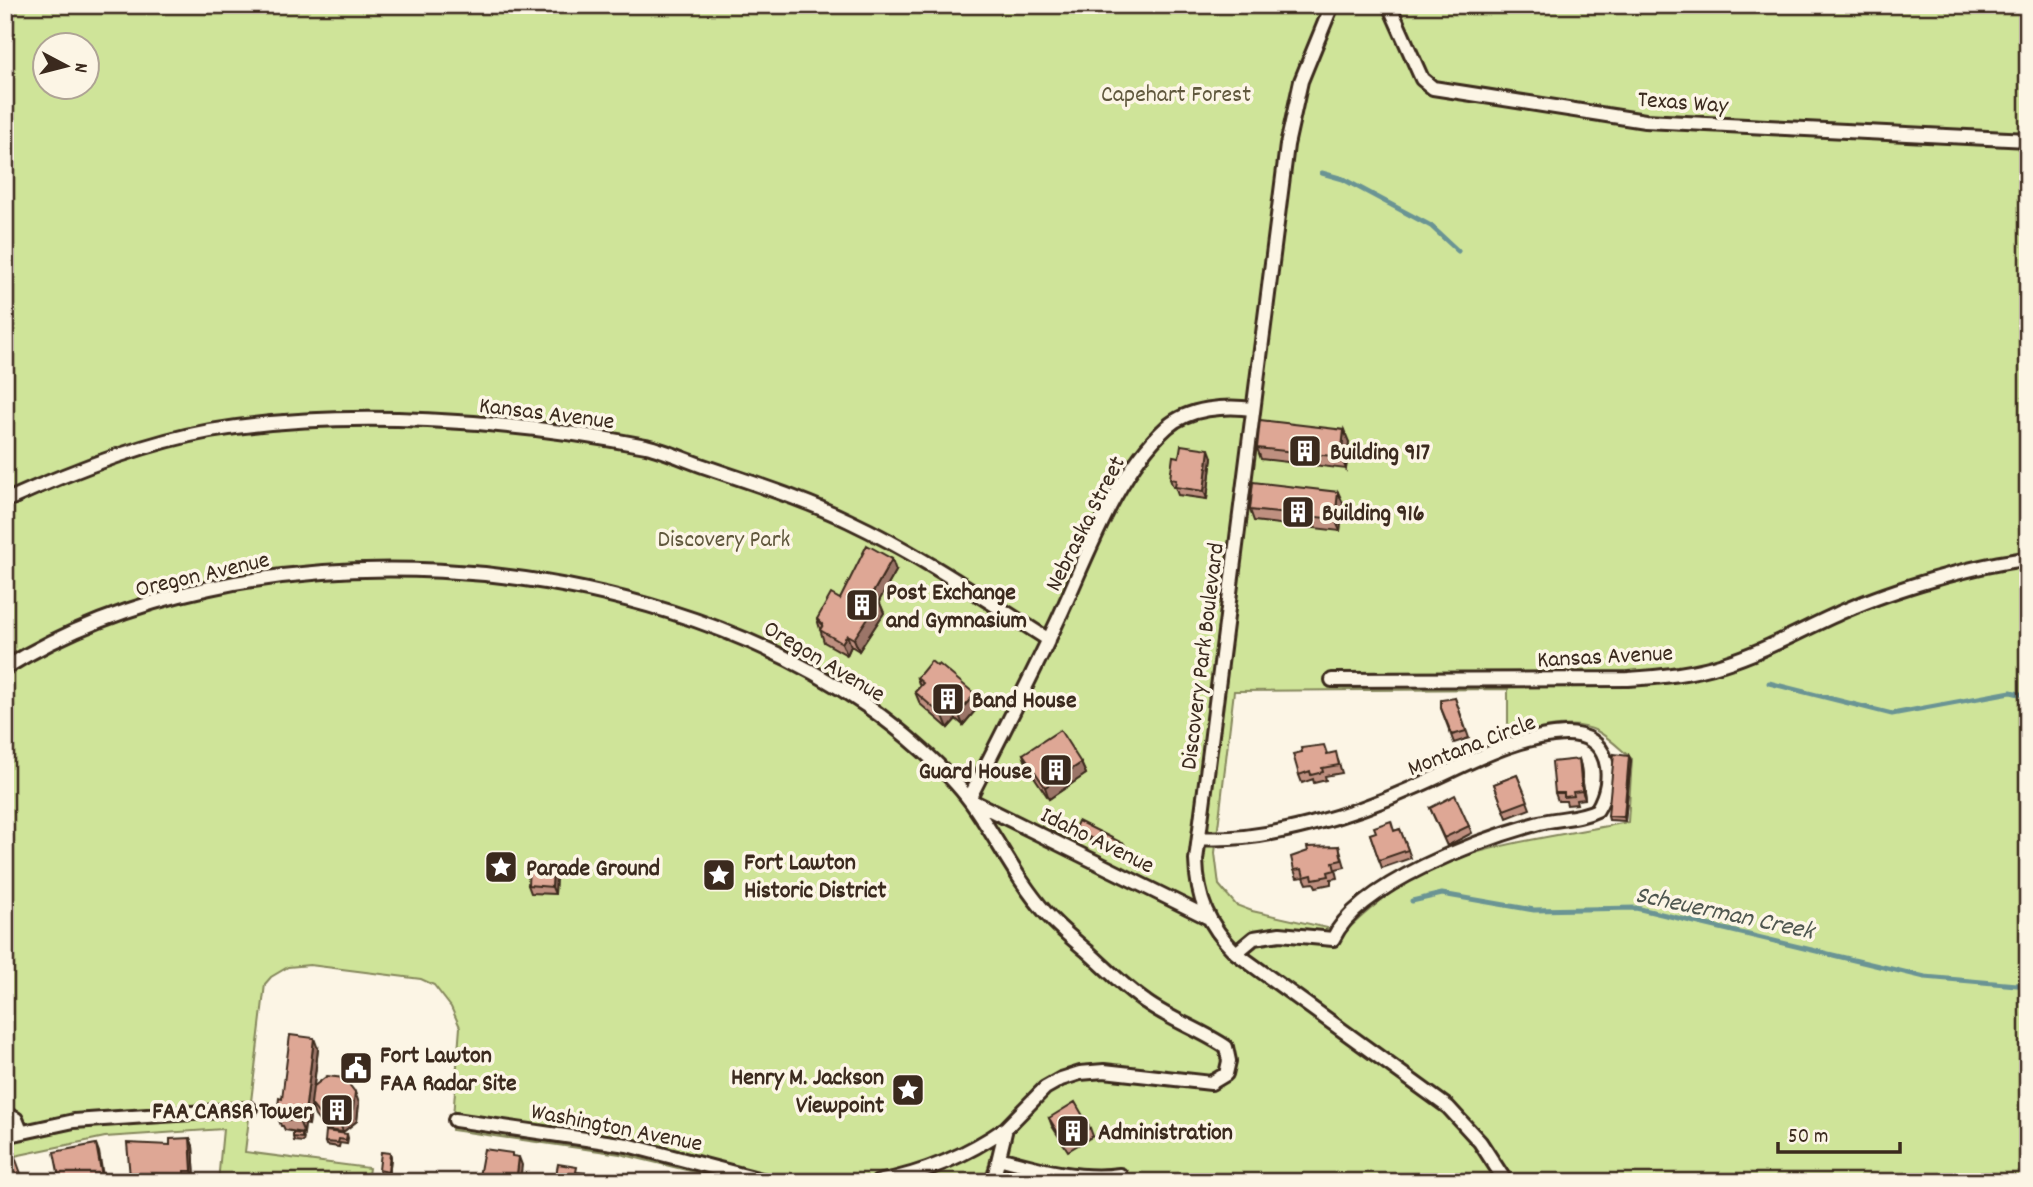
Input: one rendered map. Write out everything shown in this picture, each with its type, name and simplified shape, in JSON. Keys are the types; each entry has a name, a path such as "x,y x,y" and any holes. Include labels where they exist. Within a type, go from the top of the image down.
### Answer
{"street":[{"name":"Discovery Park Boulevard","path":"1332,5 1311,50 1293,110 1253,409 1196,877 1208,918 1236,953 1448,1107 1480,1142 1506,1182"},
{"name":"Texas Way","path":"1389,5 1422,79 1433,88 1646,121 2028,140"},
{"name":"Nebraska Street","path":"969,799 1135,464 1168,426 1187,415 1236,406 1253,409"},
{"name":"Kansas Avenue","path":"5,501 91,466 177,438 209,431 273,424 333,422 420,421 502,425 649,447 846,519 917,556 1049,640"},
{"name":"Kansas Avenue","path":"1332,680 1628,680 1670,676 1720,666 1750,655 1871,601 1958,574 2028,558"},
{"name":"Oregon Avenue","path":"5,668 36,649 129,610 250,579 368,571 463,572 527,580 652,606 746,638 805,668 868,707 923,752 969,799 1022,883 1058,926 1120,984 1146,1003 1226,1048 1229,1061 1226,1074 1220,1080 1206,1083 1104,1071 1080,1073 1045,1088 1006,1128"},
{"name":"Montana Circle","path":"1199,838 1216,839 1327,819 1374,804 1468,763 1532,740 1577,735 1594,742 1605,752 1608,780 1597,810 1535,824 1434,862 1384,886 1344,921 1333,939 1267,936 1254,938 1236,953"},
{"name":"Idaho Avenue","path":"969,799 1208,918"},
{"path":"5,1136 74,1121 250,1109"},
{"path":"5,1114 16,1119 21,1131"},
{"name":"Washington Avenue","path":"455,1120 627,1144 769,1182"},
{"path":"993,1182 1006,1128"},
{"path":"878,1182 949,1162 979,1147 1006,1128"},
{"path":"999,1158 1074,1176 1099,1178 1121,1175"}],"green space":[{"name":"Discovery Park","path":"5,5 2028,5 2028,1182 736,1182 620,1154 452,1130 460,1027 451,1007 434,985 421,979 310,965 288,967 265,984 245,1152 369,1168 367,1182 218,1182 223,1129 105,1137 5,1158","holes":["1508,689 1508,736 1553,727 1576,726 1587,727 1606,737 1632,759 1628,822 1518,842 1437,866 1395,890 1345,932 1252,911 1236,905 1219,885 1215,853 1234,691"]}],"building":[{"path":"1260,420 1344,430 1341,457 1257,448"},
{"path":"1181,445 1209,449 1204,491 1175,487 1176,480 1170,479 1173,456 1179,457"},
{"path":"1253,482 1338,492 1335,519 1250,510"},
{"name":"Post Exchange and Gymnasium","path":"867,545 892,559 871,596 879,601 854,639 847,635 842,643 820,630 823,625 817,619 831,594 840,599"},
{"name":"Band House","path":"931,661 937,666 939,664 975,694 958,713 952,707 943,716 915,692 923,683 917,678"},
{"path":"1455,698 1466,731 1452,735 1441,708 1441,700"},
{"name":"Guard House","path":"1060,730 1081,763 1045,787 1023,754"},
{"path":"1324,745 1327,754 1336,752 1339,765 1322,768 1323,772 1311,775 1310,771 1299,775 1293,754 1302,752 1301,748"},
{"path":"1614,754 1629,756 1624,817 1608,816"},
{"path":"1579,759 1582,791 1573,792 1574,796 1564,797 1564,793 1555,793 1552,762"},
{"path":"1517,775 1528,801 1504,810 1494,784"},
{"path":"1455,795 1469,826 1444,838 1430,808"},
{"path":"1078,821 1124,844 1120,852 1074,830"},
{"path":"1391,821 1394,831 1400,829 1408,850 1379,860 1370,834 1376,832 1374,827"},
{"path":"1339,846 1342,860 1333,862 1335,870 1328,872 1329,876 1313,879 1312,875 1304,877 1302,869 1294,870 1291,857 1308,851 1307,847"},
{"path":"529,866 553,867 552,887 528,885"},
{"path":"290,1035 314,1038 305,1113 300,1112 299,1121 281,1119 281,1114 277,1114 279,1098 282,1099"},
{"name":"FAA CARSR Tower","path":"327,1076 344,1078 355,1092 353,1109 339,1120 322,1118 311,1104 313,1087"},
{"name":"Administration","path":"1075,1102 1090,1128 1065,1144 1049,1118"},
{"path":"326,1131 347,1134 346,1140 339,1139 338,1143 325,1142"},
{"path":"293,1133 302,1134 302,1138 293,1137"},
{"path":"190,1138 192,1171 184,1171 184,1182 167,1182 167,1176 158,1176 158,1182 139,1182 138,1176 130,1177 127,1143 170,1145 170,1139"},
{"path":"96,1144 103,1182 91,1182 90,1179 60,1182 54,1152"},
{"path":"484,1149 512,1153 512,1156 519,1157 516,1182 478,1182"},
{"path":"381,1152 390,1153 388,1172 379,1170"},
{"path":"15,1157 24,1182 5,1182 5,1160"},
{"path":"558,1164 577,1167 576,1172 618,1176 617,1182 561,1182 555,1180"}],"waterway":[{"path":"1322,173 1343,179 1431,226 1458,251"},
{"name":"Scheuerman Creek","path":"1769,683 1892,714 2011,692 2028,696"},
{"name":"Scheuerman Creek","path":"1412,901 1442,894 1534,910 1636,908 1925,977 2028,986"}],"place":[{"name":"Building 917","path":"1305,451"},
{"name":"Building 916","path":"1298,512"},
{"name":"Post Exchange and Gymnasium","path":"862,605"},
{"name":"Band House","path":"948,699"},
{"name":"Guard House","path":"1056,770"},
{"name":"Parade Ground","path":"501,867"},
{"name":"Fort Lawton Historic District","path":"719,875"},
{"name":"Fort Lawton FAA Radar Site","path":"356,1068"},
{"name":"Henry M. Jackson Viewpoint","path":"908,1090"},
{"name":"FAA CARSR Tower","path":"337,1110"},
{"name":"Administration","path":"1073,1131"}],"park label":[{"name":"Capehart Forest","path":"1176,93"}]}
